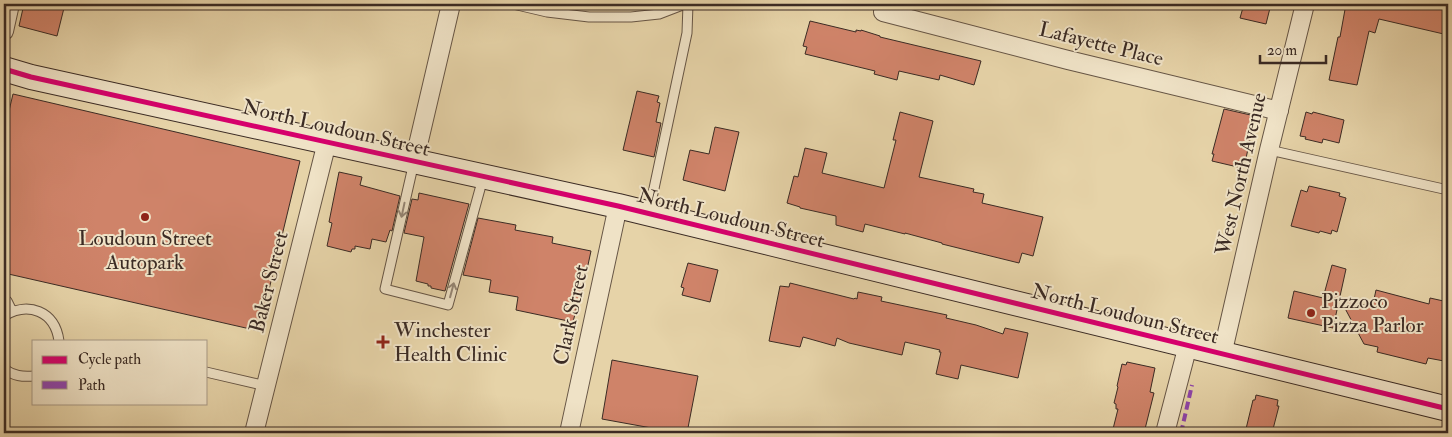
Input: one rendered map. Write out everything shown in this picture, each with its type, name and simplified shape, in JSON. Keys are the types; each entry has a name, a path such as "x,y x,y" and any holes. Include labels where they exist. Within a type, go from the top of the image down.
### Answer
{"street":[{"path":"4,31 10,4"},
{"path":"414,162 451,4"},
{"name":"West North Avenue","path":"1222,355 1305,4"},
{"name":"Lafayette Place","path":"884,12 1068,60 1279,111"},
{"name":"North Loudoun Street","path":"4,69 31,77 618,206 1448,409"},
{"name":"Baker Street","path":"254,433 327,142"},
{"name":"Clark Street","path":"573,433 618,206"},
{"path":"1165,433 1188,345"}],"lane":[{"path":"513,4 547,12 589,17 631,17 660,14 686,4 687,33 648,214"},
{"path":"1269,150 1448,190"},
{"path":"414,162 385,289 448,305 484,177"},
{"path":"4,299 7,301 8,314 22,308 33,309 43,313 51,320 62,340"},
{"path":"4,369 11,374 23,377 32,376"},
{"path":"208,372 266,386"}],"building":[{"path":"24,4 65,4 57,36 19,26"},
{"path":"1244,4 1271,4 1266,24 1240,18"},
{"path":"1346,4 1448,4 1448,35 1379,19 1375,33 1369,31 1357,85 1329,80"},
{"path":"810,21 856,32 856,30 861,30 880,37 981,61 974,85 940,75 939,80 899,71 897,80 874,74 875,71 805,54 807,47 803,46"},
{"path":"637,91 659,96 657,102 660,103 656,122 661,123 654,157 623,150"},
{"name":"Loudoun Street Autopark","path":"13,94 300,161 259,331 4,273 4,132"},
{"path":"1224,109 1255,116 1245,163 1243,162 1242,168 1212,161 1214,154 1212,154"},
{"path":"900,112 933,121 919,177 974,189 973,192 984,194 982,203 1043,217 1033,256 1022,253 1019,263 865,224 863,232 836,225 836,216 787,203 794,176 798,177 805,148 827,153 822,173 884,188 896,140 893,140"},
{"path":"1306,112 1344,120 1339,143 1323,139 1322,143 1300,136"},
{"path":"715,127 739,132 725,191 683,180 690,150 709,154"},
{"path":"339,172 362,177 360,185 400,196 392,231 390,230 386,242 372,239 370,249 355,246 355,249 352,249 351,252 327,246 332,223 329,222"},
{"path":"1309,186 1340,193 1339,196 1346,198 1337,232 1332,230 1331,234 1320,231 1319,233 1291,226 1301,190 1307,192"},
{"path":"419,193 469,204 445,291 431,288 428,284 416,281 424,237 404,233 412,199 418,200"},
{"path":"478,218 516,225 515,230 553,237 552,243 591,251 580,302 578,302 573,322 516,310 518,297 489,292 491,280 463,275"},
{"path":"688,263 718,270 710,302 682,295 684,288 681,287"},
{"path":"1332,265 1346,269 1333,328 1288,318 1294,291 1323,298"},
{"path":"790,283 854,299 857,299 858,292 882,297 881,301 947,315 946,318 1003,334 1005,328 1028,333 1018,378 961,365 958,379 936,374 940,350 905,342 902,355 849,343 837,338 835,346 803,337 800,347 769,341 780,286 789,287"},
{"path":"1376,290 1429,304 1430,298 1448,302 1448,342 1444,361 1428,358 1426,364 1377,352 1378,347 1364,344 1340,299 1368,306 1369,303 1373,304"},
{"path":"612,360 698,376 687,433 602,419"},
{"path":"1127,362 1155,368 1150,392 1154,393 1144,433 1112,433 1118,409 1116,409 1116,404 1114,403 1117,386 1122,364 1126,365"},
{"path":"1256,395 1278,400 1277,406 1279,406 1272,433 1245,433"}],"marked path":[{"path":"1181,433 1192,385"}],"cycle path":[{"path":"4,69 31,77 618,206 1448,409"}],"place":[{"name":"Loudoun Street Autopark","path":"145,217"},
{"name":"Pizzoco Pizza Parlor","path":"1311,313"},
{"name":"Winchester Health Clinic","path":"383,342"}]}
